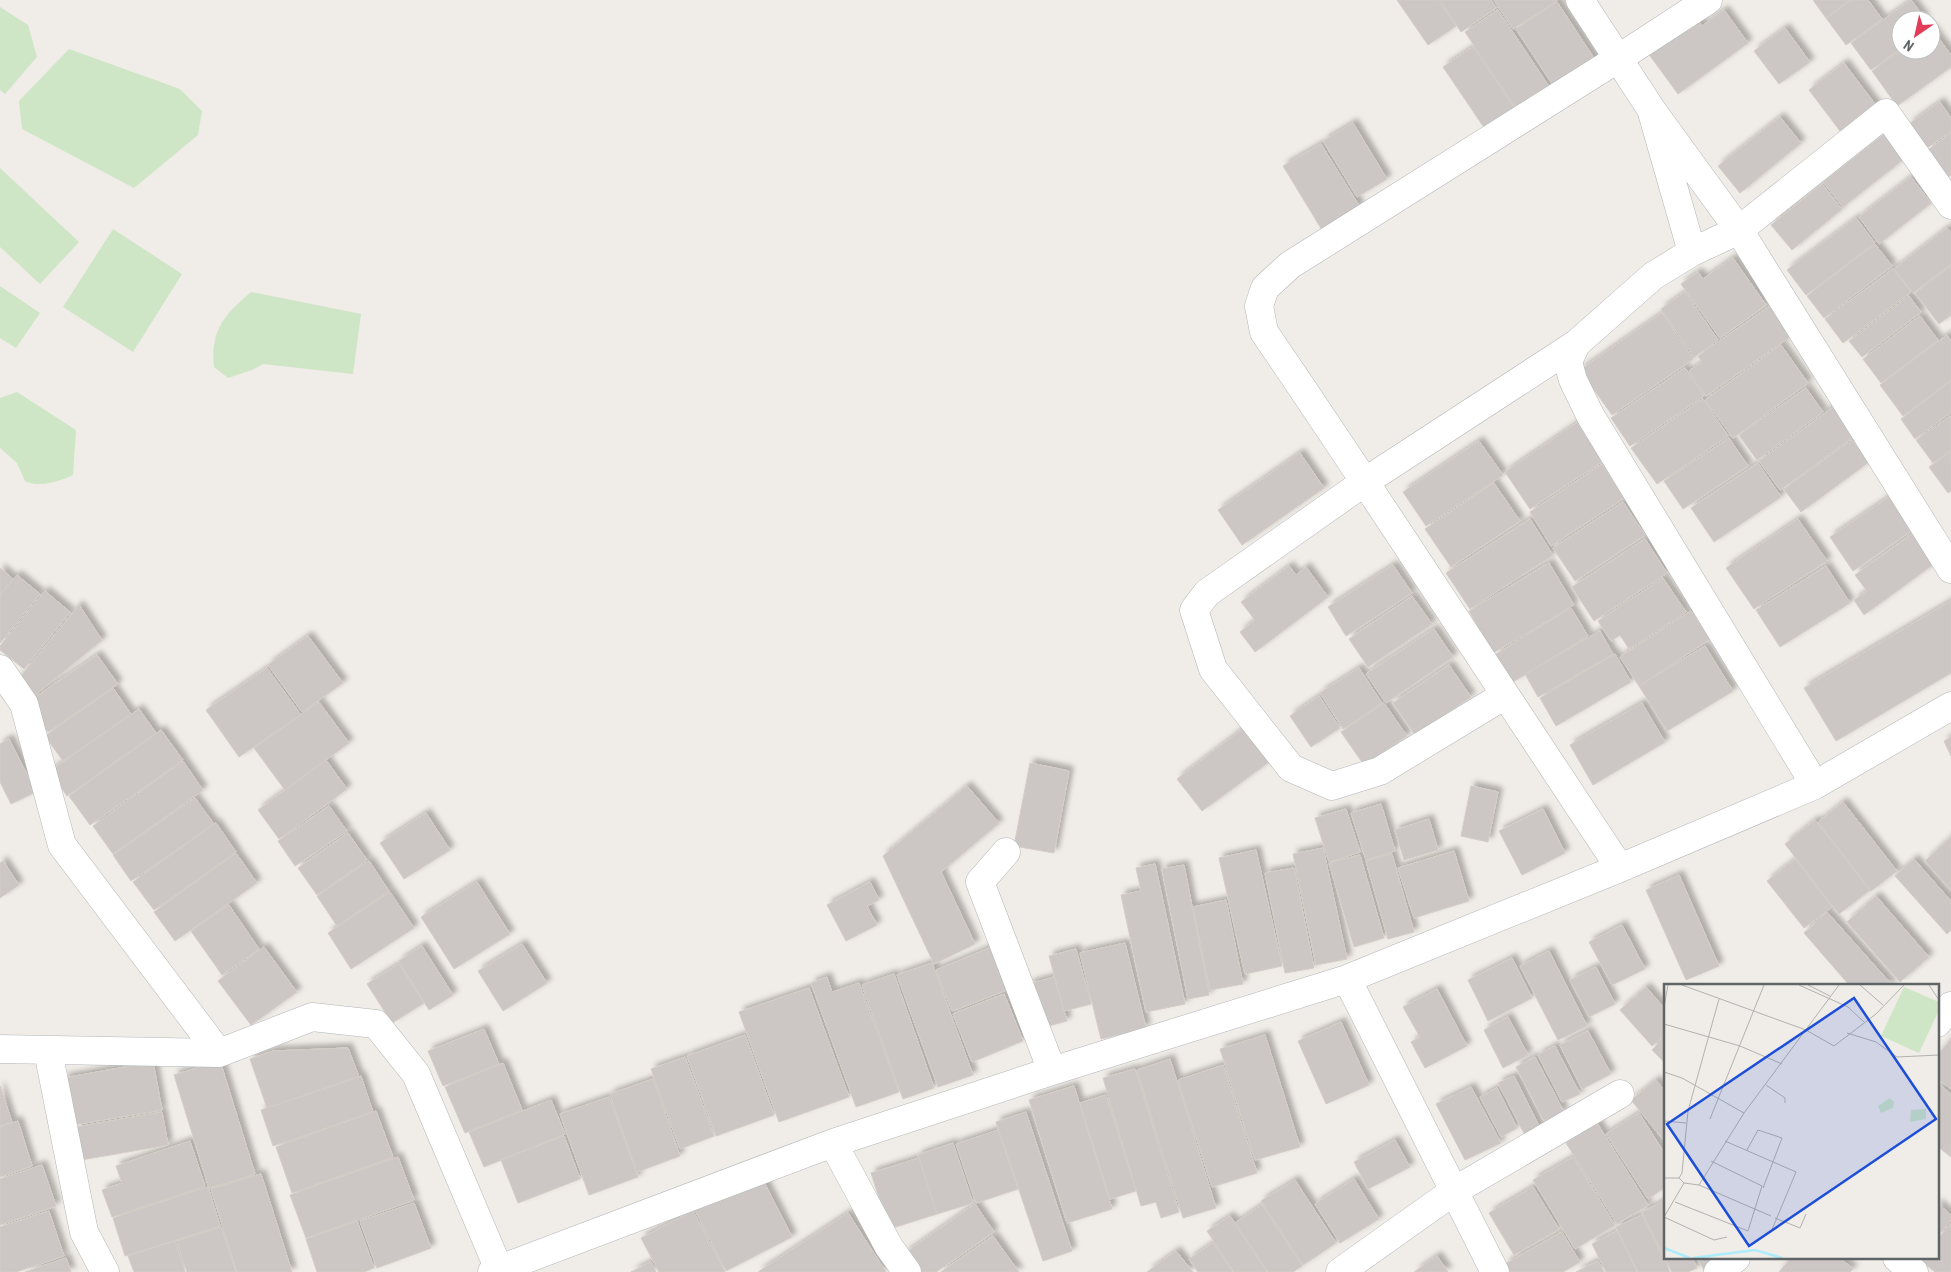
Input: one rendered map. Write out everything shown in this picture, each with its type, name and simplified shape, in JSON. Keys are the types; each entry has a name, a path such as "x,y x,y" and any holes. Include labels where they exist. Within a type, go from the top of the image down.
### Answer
{"street":[{"path":"1580,0 1651,109 1739,230 1951,570"},
{"path":"1620,868 1504,695 1366,481 1264,332 1259,306 1265,288 1290,265 1708,0"},
{"path":"1651,109 1692,252"},
{"path":"1504,695 1380,771 1332,786 1291,768 1213,669 1194,610 1207,593 1366,481 1576,344 1653,276 1692,252 1739,230 1886,113 1951,205"},
{"path":"1576,344 1568,362 1573,380 1590,415 1815,785"},
{"path":"0,669 24,704 62,845 219,1053"},
{"path":"0,1049 219,1053 312,1017 376,1024 416,1074 497,1271 833,1142 1347,979 1620,868 1815,785 1951,706"},
{"path":"1006,852 980,882 1052,1071"},
{"path":"1347,979 1495,1272"},
{"path":"1938,1022 1951,1006"},
{"path":"48,1051 84,1232 105,1272"},
{"path":"1340,1272 1454,1191 1620,1094"},
{"path":"833,1142 889,1246 907,1272"},
{"path":"1718,1272 1733,1260"},
{"path":"1899,1260 1914,1272"}],"green space":[{"path":"0,7 28,25 37,57 5,94 0,90"},
{"path":"69,49 180,89 202,111 198,135 134,188 22,129 19,101"},
{"path":"0,168 79,242 40,284 0,247"},
{"path":"113,229 182,274 133,352 63,307"},
{"path":"0,286 40,313 16,348 0,338"},
{"path":"251,292 361,314 353,374 263,364 228,378 214,367 214,343 221,324"},
{"path":"17,392 76,430 73,475 55,482 43,484 25,481 17,463 0,448 0,398"}],"building":[{"path":"1397,0 1438,0 1456,26 1428,45"},
{"path":"1440,0 1491,0 1496,8 1461,32"},
{"path":"1494,0 1558,0 1513,29"},
{"path":"1813,0 1850,0 1826,18"},
{"path":"1851,0 1868,0 1882,19 1846,45 1826,18"},
{"path":"1911,0 1918,10 1897,10"},
{"path":"1557,2 1598,64 1557,91 1516,29"},
{"path":"1498,10 1552,91 1519,113 1465,32"},
{"path":"1724,10 1748,43 1678,94 1645,49 1694,14 1702,26"},
{"path":"1891,14 1891,55 1871,70 1851,43"},
{"path":"1785,28 1810,62 1779,84 1754,51"},
{"path":"1941,42 1951,55 1951,67 1897,106 1872,71 1891,57 1891,60 1941,60"},
{"path":"1473,47 1517,112 1487,132 1443,67"},
{"path":"1844,63 1878,108 1843,135 1809,90"},
{"path":"1940,102 1951,118 1951,131 1927,148 1909,124"},
{"path":"1780,117 1801,143 1740,193 1718,166"},
{"path":"1353,123 1387,179 1357,197 1323,141"},
{"path":"1951,133 1951,175 1948,177 1928,150"},
{"path":"1884,134 1904,159 1843,207 1823,182"},
{"path":"1321,144 1360,207 1322,230 1283,166"},
{"path":"1911,177 1931,203 1879,244 1859,217"},
{"path":"1822,184 1842,209 1792,250 1771,225"},
{"path":"1856,218 1875,243 1806,295 1787,270"},
{"path":"1947,228 1951,233 1951,264 1913,293 1894,269"},
{"path":"1875,244 1892,266 1824,318 1807,296"},
{"path":"1733,258 1766,305 1720,338 1681,284 1698,272 1703,279"},
{"path":"1951,266 1951,315 1939,324 1915,293"},
{"path":"1893,269 1911,292 1843,343 1825,319"},
{"path":"1685,292 1718,340 1694,357 1661,309"},
{"path":"1909,296 1921,312 1862,357 1849,341"},
{"path":"1770,306 1791,336 1706,396 1689,371 1702,362 1698,356"},
{"path":"1662,313 1693,359 1612,415 1580,370"},
{"path":"1920,316 1938,340 1881,383 1863,359"},
{"path":"1947,335 1951,341 1951,380 1903,416 1880,385"},
{"path":"1781,345 1808,383 1733,438 1705,400"},
{"path":"1685,368 1704,396 1630,446 1611,418"},
{"path":"1951,381 1951,412 1915,439 1901,419"},
{"path":"1806,388 1823,412 1757,460 1739,435"},
{"path":"1703,399 1728,436 1657,484 1631,448"},
{"path":"1835,406 1856,435 1780,490 1759,461"},
{"path":"1950,416 1951,450 1933,463 1916,440"},
{"path":"1577,423 1603,461 1530,509 1505,472"},
{"path":"1729,438 1748,466 1683,509 1664,481"},
{"path":"1852,440 1869,462 1801,512 1784,489"},
{"path":"1479,441 1503,475 1426,526 1403,492"},
{"path":"1951,452 1951,491 1948,493 1929,467"},
{"path":"1300,453 1324,488 1242,545 1218,510"},
{"path":"1758,463 1781,497 1714,542 1691,508"},
{"path":"1602,464 1624,498 1551,546 1530,512"},
{"path":"1494,483 1520,521 1451,567 1425,529"},
{"path":"1895,493 1918,526 1853,571 1830,537"},
{"path":"1623,502 1645,535 1575,581 1553,548"},
{"path":"1530,519 1553,555 1470,609 1446,573"},
{"path":"1798,519 1827,561 1754,609 1726,568"},
{"path":"1916,531 1938,561 1864,615 1854,600 1867,591 1855,575"},
{"path":"1645,539 1667,573 1594,621 1572,587"},
{"path":"1549,563 1574,605 1493,653 1469,611"},
{"path":"1393,565 1412,593 1346,636 1328,607"},
{"path":"1289,566 1296,575 1306,567 1328,597 1255,652 1240,632 1255,620 1241,602"},
{"path":"1826,566 1850,603 1780,647 1756,610"},
{"path":"0,568 13,579 0,595"},
{"path":"17,575 40,594 0,643 0,595"},
{"path":"1663,578 1686,612 1629,649 1620,635 1611,641 1598,621"},
{"path":"45,591 70,612 24,669 0,650 0,646"},
{"path":"1412,596 1432,624 1368,667 1349,639"},
{"path":"1951,601 1951,673 1836,741 1804,688"},
{"path":"79,605 102,640 30,699 16,682"},
{"path":"1571,608 1588,636 1513,682 1496,654"},
{"path":"1691,611 1710,639 1639,686 1620,657"},
{"path":"1434,629 1453,657 1386,703 1366,674"},
{"path":"1600,631 1613,654 1538,697 1525,674"},
{"path":"308,636 343,683 302,712 268,665"},
{"path":"1705,646 1733,691 1667,731 1639,686"},
{"path":"1615,654 1631,682 1556,726 1540,698"},
{"path":"97,655 118,684 48,732 27,703"},
{"path":"1449,665 1471,697 1415,735 1393,703"},
{"path":"267,668 301,715 239,757 206,710"},
{"path":"1359,668 1382,703 1343,729 1320,693"},
{"path":"113,688 131,714 63,761 45,736"},
{"path":"1319,696 1340,728 1311,747 1290,716"},
{"path":"319,702 349,743 285,790 254,748"},
{"path":"1384,703 1407,736 1364,765 1341,732"},
{"path":"1642,703 1665,742 1593,785 1570,745"},
{"path":"139,709 156,733 67,796 50,771"},
{"path":"1244,728 1269,762 1202,811 1177,779"},
{"path":"161,730 183,760 90,825 69,796"},
{"path":"1951,737 1951,756 1944,741"},
{"path":"9,739 36,792 11,804 0,782 0,744"},
{"path":"326,760 347,789 279,839 258,810"},
{"path":"183,761 203,790 113,854 93,826"},
{"path":"1030,763 1069,771 1054,853 1014,846"},
{"path":"967,786 999,823 941,872 975,944 934,964 883,856"},
{"path":"1471,786 1498,792 1488,842 1461,836"},
{"path":"195,798 214,824 131,881 113,855"},
{"path":"1843,802 1897,871 1871,891 1818,822"},
{"path":"1381,804 1395,851 1366,860 1351,813"},
{"path":"329,806 347,831 295,866 278,841"},
{"path":"1346,809 1360,852 1329,862 1315,818"},
{"path":"1543,809 1565,853 1522,875 1499,831"},
{"path":"426,813 450,850 404,879 380,843"},
{"path":"1429,819 1438,850 1404,860 1395,830"},
{"path":"1815,820 1870,890 1839,914 1785,844"},
{"path":"216,823 236,852 154,910 133,882"},
{"path":"348,833 367,860 317,895 298,868"},
{"path":"1951,837 1951,890 1925,861"},
{"path":"1323,848 1347,959 1316,965 1293,854"},
{"path":"1256,850 1282,966 1245,974 1219,858"},
{"path":"1454,851 1469,901 1414,918 1398,868"},
{"path":"236,853 257,883 175,941 154,912"},
{"path":"1392,854 1414,932 1388,939 1366,861"},
{"path":"1360,855 1384,938 1354,947 1329,863"},
{"path":"1795,859 1832,907 1804,928 1767,881"},
{"path":"1914,859 1951,901 1951,930 1947,934 1895,876"},
{"path":"3,861 19,885 0,898 0,863"},
{"path":"369,861 389,891 337,926 317,896"},
{"path":"1155,864 1185,1004 1146,1012 1121,895 1141,891 1136,868"},
{"path":"1184,865 1209,995 1188,999 1162,869"},
{"path":"1294,868 1314,968 1285,973 1265,873"},
{"path":"1679,875 1719,966 1686,980 1646,890"},
{"path":"477,882 510,934 454,969 421,917"},
{"path":"870,882 879,900 867,906 877,925 846,941 827,905"},
{"path":"390,892 414,928 351,969 328,933"},
{"path":"1876,896 1929,957 1900,982 1847,922"},
{"path":"1226,900 1243,984 1210,990 1193,907"},
{"path":"229,905 259,949 222,975 191,931"},
{"path":"1827,912 1891,984 1848,984 1804,933"},
{"path":"1622,925 1645,969 1612,985 1589,942"},
{"path":"1125,943 1146,1028 1101,1039 1080,953"},
{"path":"522,944 547,983 503,1011 478,971"},
{"path":"422,946 453,995 429,1010 399,961"},
{"path":"264,947 297,992 251,1025 218,981"},
{"path":"992,947 1009,989 952,1011 936,970"},
{"path":"1076,949 1091,1004 1064,1011 1049,956"},
{"path":"1549,951 1587,1026 1558,1040 1520,966"},
{"path":"1512,958 1532,998 1488,1021 1468,980"},
{"path":"932,963 973,1075 938,1087 897,975"},
{"path":"399,964 424,1003 392,1023 367,984"},
{"path":"1596,967 1615,1004 1589,1017 1570,980"},
{"path":"894,974 934,1088 903,1099 862,985"},
{"path":"827,977 832,992 859,983 899,1092 856,1107 811,983"},
{"path":"1054,977 1067,1021 1041,1028 1029,984"},
{"path":"1646,987 1664,1008 1664,1036 1652,1046 1620,1010"},
{"path":"809,988 849,1097 779,1122 739,1012"},
{"path":"1437,989 1467,1046 1425,1068 1411,1042 1420,1037 1403,1007"},
{"path":"1004,994 1023,1041 972,1062 953,1014"},
{"path":"1508,1017 1528,1055 1503,1068 1484,1030"},
{"path":"1341,1022 1369,1085 1326,1104 1298,1041"},
{"path":"484,1029 499,1064 443,1086 428,1051"},
{"path":"1588,1031 1611,1074 1582,1089 1560,1045"},
{"path":"745,1035 774,1115 716,1136 687,1056"},
{"path":"1265,1035 1300,1147 1255,1160 1220,1049"},
{"path":"1664,1038 1664,1062 1652,1050"},
{"path":"1951,1039 1951,1089 1938,1079 1938,1055"},
{"path":"1555,1046 1580,1094 1562,1102 1538,1055"},
{"path":"348,1048 359,1077 267,1108 250,1059 273,1051"},
{"path":"685,1057 714,1136 680,1149 651,1069"},
{"path":"1535,1057 1564,1112 1544,1121 1516,1067"},
{"path":"1170,1059 1216,1208 1183,1218 1137,1070"},
{"path":"220,1061 255,1174 209,1188 174,1075"},
{"path":"153,1062 162,1110 73,1125 64,1078"},
{"path":"503,1063 522,1110 465,1133 445,1087"},
{"path":"1223,1065 1257,1173 1212,1187 1178,1080"},
{"path":"1135,1069 1179,1212 1161,1218 1156,1202 1141,1206 1103,1078"},
{"path":"361,1076 373,1112 273,1146 261,1110"},
{"path":"1514,1076 1541,1130 1526,1137 1498,1083"},
{"path":"653,1079 680,1156 637,1172 610,1094"},
{"path":"1656,1080 1664,1090 1664,1137 1662,1138 1631,1100"},
{"path":"1938,1084 1951,1094 1951,1157 1938,1147"},
{"path":"0,1086 12,1122 0,1126"},
{"path":"1074,1086 1112,1209 1067,1223 1029,1100"},
{"path":"1471,1087 1501,1143 1465,1160 1436,1104"},
{"path":"1497,1088 1517,1128 1501,1137 1480,1097"},
{"path":"1106,1095 1136,1191 1110,1199 1080,1103"},
{"path":"609,1097 638,1177 589,1195 560,1114"},
{"path":"551,1100 565,1134 484,1167 469,1132"},
{"path":"376,1111 393,1157 292,1193 276,1147"},
{"path":"162,1112 168,1145 81,1160 76,1127"},
{"path":"1026,1112 1072,1251 1043,1261 996,1122"},
{"path":"1639,1113 1664,1152 1664,1188 1648,1199 1606,1134"},
{"path":"18,1121 32,1166 0,1177 0,1127"},
{"path":"1597,1123 1648,1205 1617,1224 1566,1143"},
{"path":"998,1130 1018,1189 976,1203 956,1144"},
{"path":"564,1136 580,1179 518,1203 501,1160"},
{"path":"1395,1140 1410,1167 1368,1189 1354,1162"},
{"path":"190,1141 205,1186 112,1217 102,1190 122,1183 116,1166"},
{"path":"953,1143 973,1203 937,1214 918,1155"},
{"path":"398,1157 414,1200 306,1238 290,1195"},
{"path":"1573,1157 1615,1225 1575,1249 1533,1180"},
{"path":"919,1158 937,1214 889,1229 871,1173"},
{"path":"42,1165 56,1206 0,1225 0,1179"},
{"path":"261,1174 292,1272 237,1272 211,1189"},
{"path":"761,1176 792,1237 726,1271 695,1210"},
{"path":"1354,1179 1379,1219 1340,1243 1315,1204"},
{"path":"1295,1180 1336,1243 1303,1265 1261,1201"},
{"path":"208,1187 220,1226 125,1256 113,1218"},
{"path":"1533,1187 1559,1229 1514,1255 1489,1213"},
{"path":"1664,1201 1664,1256 1642,1212"},
{"path":"414,1203 431,1248 377,1268 360,1221"},
{"path":"975,1204 994,1232 936,1272 918,1272 905,1253"},
{"path":"1938,1204 1951,1215 1951,1220 1938,1236"},
{"path":"1262,1205 1302,1266 1293,1272 1268,1272 1235,1223"},
{"path":"49,1211 64,1256 16,1272 0,1272 0,1227"},
{"path":"693,1211 725,1272 659,1272 641,1238"},
{"path":"848,1213 886,1272 758,1272"},
{"path":"1642,1215 1670,1272 1638,1272 1616,1227"},
{"path":"1230,1216 1267,1272 1234,1272 1207,1231"},
{"path":"357,1221 374,1268 364,1272 317,1272 306,1239"},
{"path":"1951,1223 1951,1272 1935,1272 1920,1260 1938,1260 1938,1239"},
{"path":"221,1227 236,1272 187,1272 177,1241"},
{"path":"1617,1231 1637,1272 1606,1272 1592,1244"},
{"path":"1562,1232 1580,1262 1563,1272 1510,1272 1505,1264"},
{"path":"993,1236 1019,1272 941,1272"},
{"path":"175,1241 185,1272 134,1272 128,1256"},
{"path":"1213,1243 1233,1272 1198,1272 1189,1259"},
{"path":"1176,1251 1193,1272 1147,1272"},
{"path":"1437,1256 1448,1272 1414,1272"},
{"path":"66,1258 71,1272 25,1272"},
{"path":"1666,1260 1693,1260 1697,1268 1688,1272 1672,1272"},
{"path":"1698,1260 1726,1260 1705,1272"},
{"path":"1789,1260 1842,1260 1853,1269 1850,1272 1779,1272"},
{"path":"1598,1261 1604,1272 1576,1272"},
{"path":"651,1262 656,1272 631,1272"}]}
